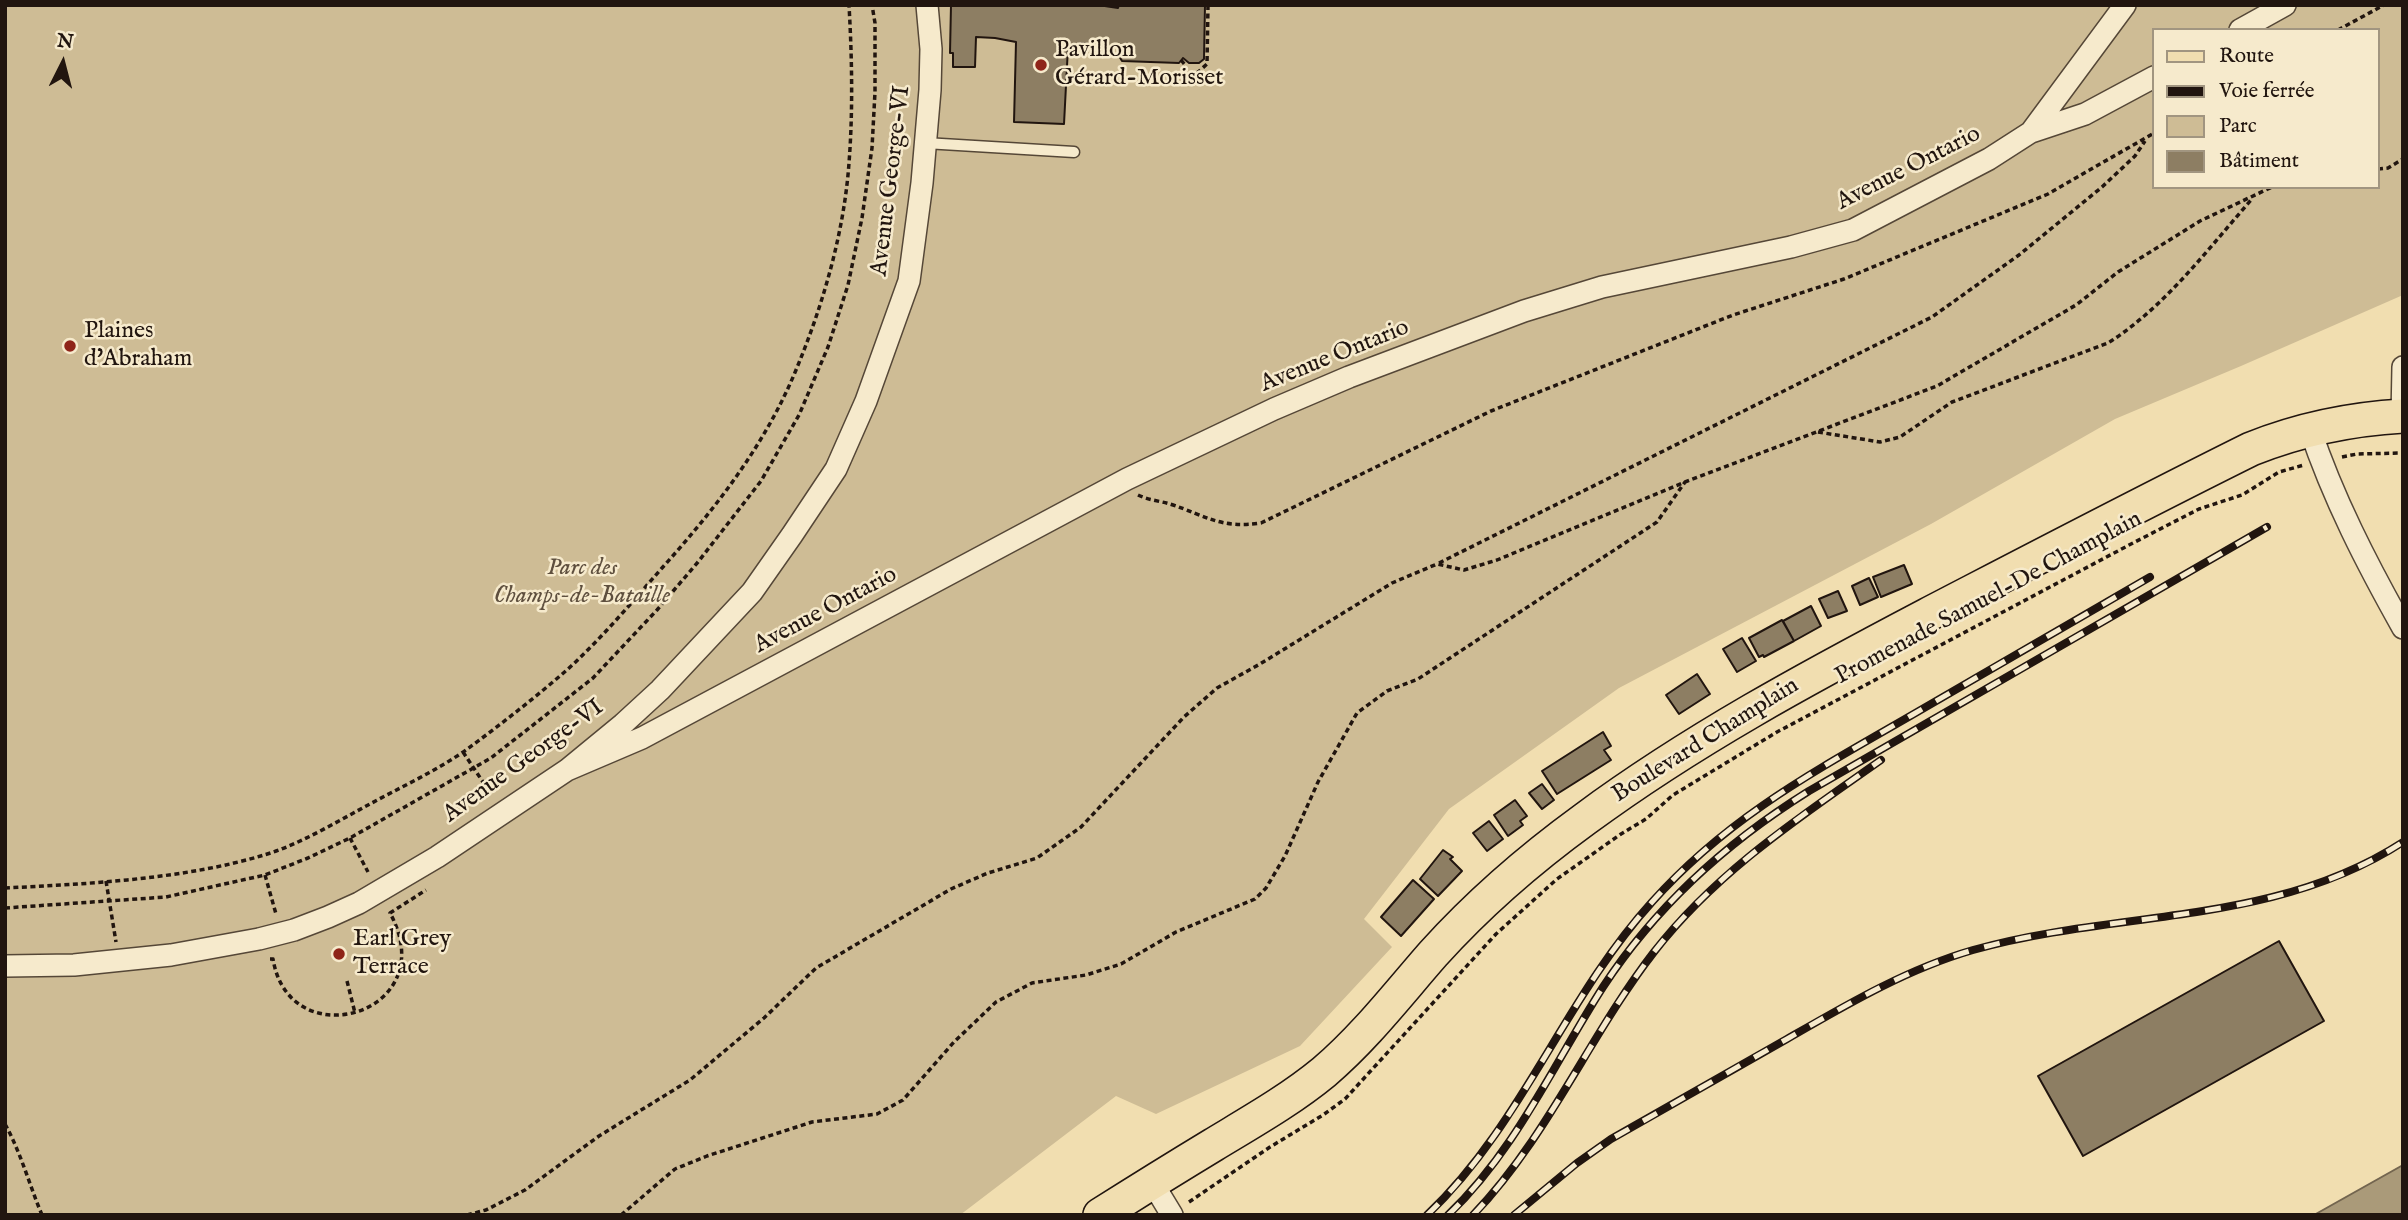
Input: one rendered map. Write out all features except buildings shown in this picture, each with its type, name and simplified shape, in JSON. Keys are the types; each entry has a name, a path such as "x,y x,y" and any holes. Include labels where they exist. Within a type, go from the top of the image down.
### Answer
{"main road":[{"name":"Boulevard Champlain","path":"1100,1215 1263,1115 1325,1071 1360,1038 1434,952 1479,905 1527,863 1649,774 1721,727 1817,673 2251,449 2338,422 2402,416"}],"street":[{"name":"Avenue George-VI","path":"5,965 119,962 215,948 294,930 359,903 437,857 567,770 660,690 752,592 835,469 876,376 909,281 922,183 930,90 931,49 927,5"},
{"path":"2031,132 2125,5"},
{"path":"2244,28 2285,5"},
{"name":"Avenue Ontario","path":"567,770 642,738 1127,479 1274,409 1349,377 1524,311 1602,287 1791,247 1853,230 1989,159 2031,132 2085,114 2152,78"},
{"path":"2402,416 2403,367"},
{"path":"2310,429 2321,462 2370,568 2403,628"},
{"path":"660,690 683,717"},
{"path":"1152,1182 1171,1214"}],"lane":[{"path":"925,142 1074,152"}],"path":[{"path":"5,888 106,881 220,866 267,854 330,826 463,752 569,667 615,621 687,540 751,458 778,411 797,368 822,297 838,239 849,167 852,121 849,5"},
{"path":"5,908 166,897 264,875 308,858 350,838 491,758 593,678 698,562 761,481 799,415 828,347 848,285 862,218 872,148 875,93 872,5"},
{"path":"1181,60 1186,66 1180,74 1196,74 1207,64 1208,5"},
{"path":"2342,28 2384,5"},
{"path":"1127,479 1135,493 1141,497 1168,503 1221,523 1240,526 1261,523 1491,411 1733,315 1844,279 2048,194 2152,134"},
{"path":"467,1215 486,1210 526,1190 599,1136 690,1080 764,1018 816,968 951,889 988,873 1037,858 1081,827 1184,717 1217,688 1392,583 1437,564 1932,317 2019,255 2102,187 2135,156 2146,138"},
{"path":"2380,169 2388,168 2403,159"},
{"path":"1437,564 1464,569 1497,560 1685,482 1937,386 2076,304 2118,272 2200,221 2269,189"},
{"path":"1816,431 1880,442 1900,437 1952,402 2108,344 2131,329 2170,292 2254,197"},
{"name":"Promenade Samuel-De Champlain","path":"1171,1214 1345,1098 1464,967 1506,925 1557,879 1646,819 1673,795 1777,732 1927,650 2199,509 2242,495 2279,472 2357,454 2403,453"},
{"path":"621,1215 675,1169 812,1122 877,1114 903,1100 954,1042 996,1002 1032,983 1086,975 1121,964 1176,933 1255,899 1266,888 1285,856 1318,782 1357,713 1387,691 1418,679 1657,522 1685,482"},
{"path":"463,752 491,794"},
{"path":"350,838 368,873"},
{"path":"264,875 276,916"},
{"path":"106,881 116,944"},
{"path":"259,961 273,959 279,979 288,993 307,1009 335,1016 355,1013 378,1002 396,983 400,972 401,939 390,913 435,883"},
{"path":"346,981 355,1013"},
{"path":"5,1124 18,1148 42,1215"}],"green space":[{"name":"Parc des Champs-de-Bataille","path":"5,5 2403,5 2403,295 2115,419 1931,524 1619,688 1449,809 1364,919 1392,947 1300,1046 1156,1114 1116,1096 960,1215 5,1215"}],"shaded area":[{"path":"2403,1165 2403,1215 2314,1215"}],"railway":[{"path":"1448,1215 1472,1190 1514,1135 1624,957 1670,903 1722,854 1809,791 2267,527"},
{"path":"1427,1215 1461,1179 1490,1141 1593,979 1621,940 1652,902 1711,845 1742,820 1807,776 2150,577"},
{"path":"1473,1215 1524,1153 1631,984 1678,923 1704,896 1760,847 1881,760"},
{"path":"1514,1215 1611,1139 1854,1001 1924,967 1973,950 2028,937 2248,903 2301,889 2353,869 2403,842"}],"place":[{"name":"Pavillon Gérard-Morisset","path":"1041,65"},
{"name":"Plaines d'Abraham","path":"70,346"},
{"name":"Earl Grey Terrace","path":"339,954"}]}
